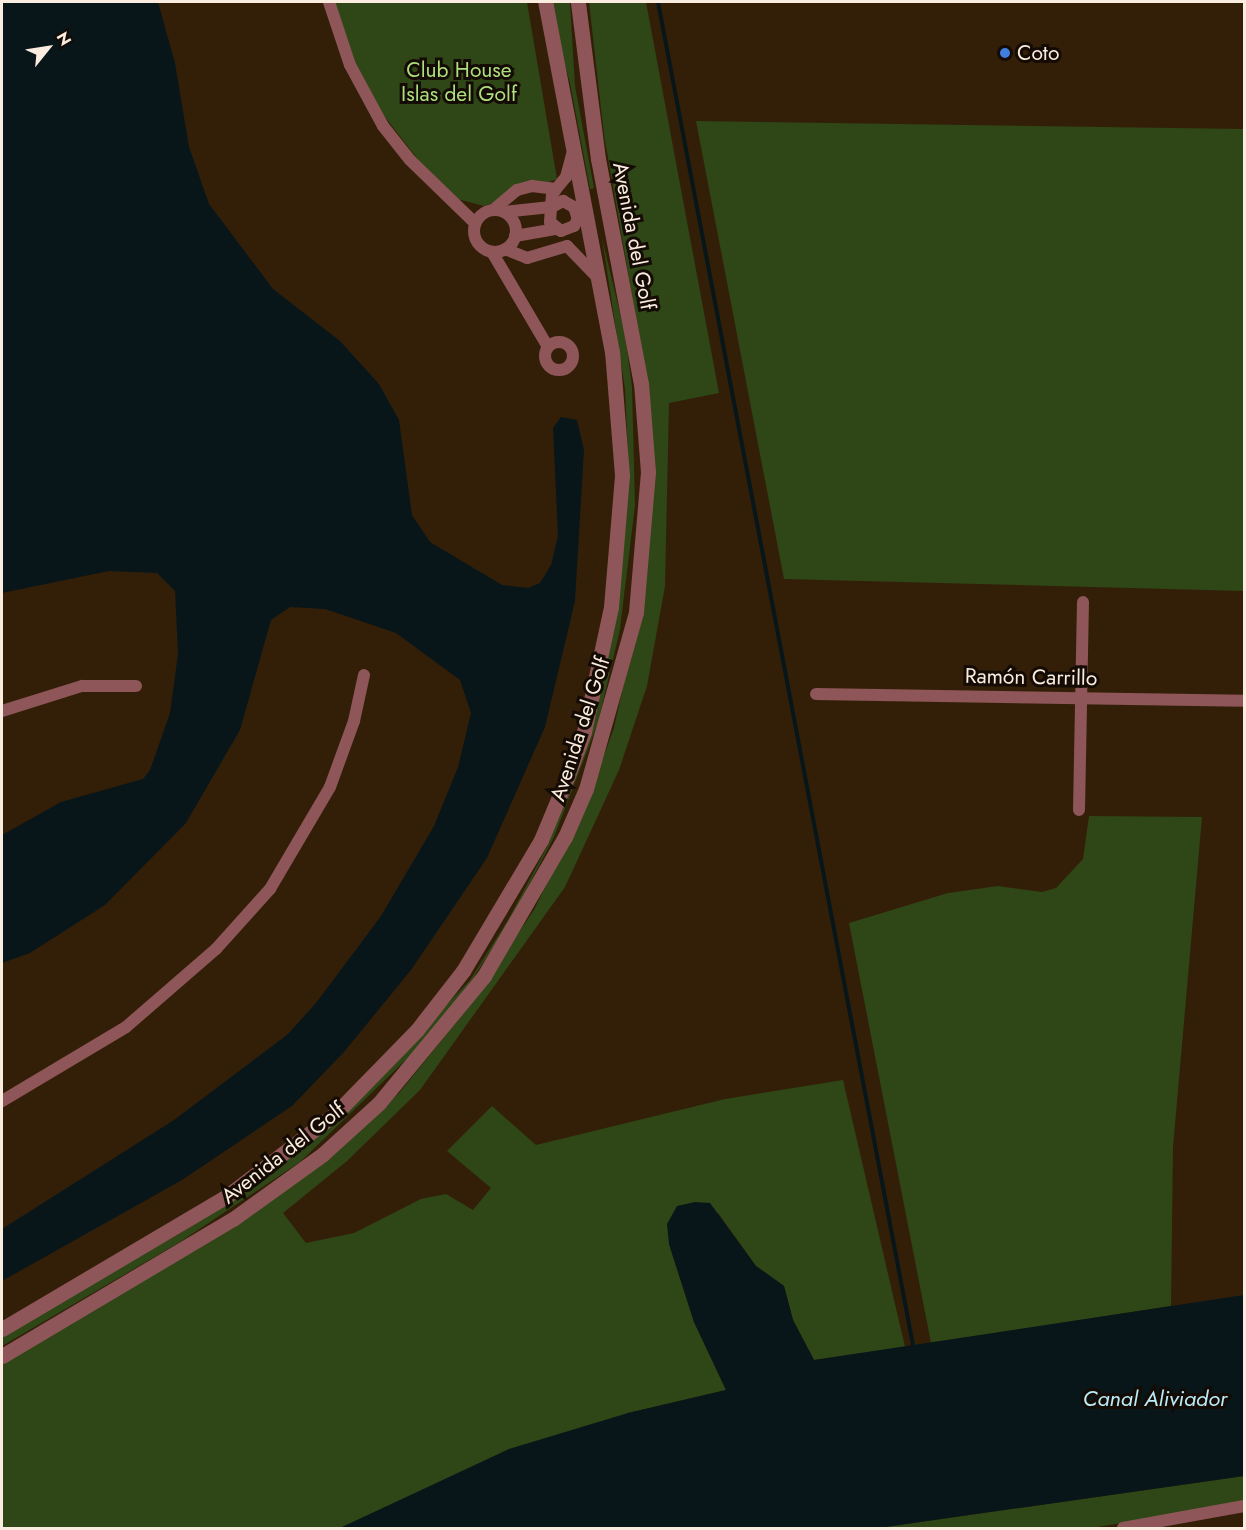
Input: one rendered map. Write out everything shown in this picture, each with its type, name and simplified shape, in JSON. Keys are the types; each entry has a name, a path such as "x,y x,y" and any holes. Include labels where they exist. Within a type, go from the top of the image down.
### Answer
{"street":[{"path":"329,2 350,65 383,126 410,160 475,223 477,242 528,258 567,246"},
{"name":"Avenida del Golf","path":"2,1329 227,1196 336,1113 442,999 524,870 584,732 611,608 620,527 620,420 598,278 582,226 573,145 545,2"},
{"name":"Avenida del Golf","path":"2,1356 233,1219 349,1132 460,1009 565,837 598,755 619,683 636,612 646,528 648,472 641,384 606,200 578,2"},
{"path":"573,145 570,169 556,189 550,222 567,246 598,278"},
{"path":"475,223 498,211 517,190 532,186 556,189"},
{"path":"498,211 552,207 559,202 578,204 606,200"},
{"path":"498,211 512,220 515,236"},
{"path":"499,250 515,236 610,223"},
{"path":"499,250 548,347"},
{"path":"1079,810 1083,602"},
{"path":"2,1101 135,1020 216,949 270,889 330,787 364,675"},
{"path":"2,711 82,686 136,686"},
{"name":"Ramón Carrillo","path":"816,694 1245,701"},
{"path":"1123,1528 1245,1506"}],"green space":[{"name":"Club House Islas del Golf","path":"334,2 527,2 557,179 484,206 457,199 426,170 385,117 357,69"},
{"path":"548,2 570,3 575,86 594,188 590,189 570,83"},
{"path":"589,2 646,2 719,393 669,403 665,586 647,686 619,770 565,887 420,1090 347,1161 283,1213 306,1243 354,1233 421,1199 446,1194 473,1210 491,1188 447,1151 492,1106 536,1145 725,1099 843,1080 905,1347 814,1360 793,1320 784,1286 756,1266 718,1213 669,1244 694,1322 726,1390 628,1413 418,1492 340,1528 2,1528 2,1364 242,1222 337,1152 399,1093 463,1014 534,910 591,791 614,728 640,610 647,381 604,135"},
{"path":"696,121 1244,129 1244,591 784,579"},
{"path":"602,238 625,334 632,387 635,505 620,629 598,723 554,837 510,921 472,980 420,1046 300,1162 180,1242 2,1346 2,1337 26,1320 177,1235 295,1155 353,1105 470,980 508,920 549,843 614,628 628,454 625,389"},
{"path":"1089,816 1202,817 1173,1147 1171,1306 931,1343 849,923 948,893 998,886 1042,892 1056,888 1083,859"},
{"path":"1244,1476 1244,1504 1090,1528 878,1528"}],"water":[{"path":"2,2 158,2 175,63 189,147 209,204 273,289 340,341 379,384 399,420 412,515 430,542 502,585 528,588 540,583 551,565 558,536 553,428 561,417 577,420 584,450 575,601 545,727 487,858 411,970 344,1052 292,1106 182,1180 2,1281 2,1229 174,1120 288,1034 316,1003 381,916 434,826 458,767 471,713 460,680 396,633 325,609 290,607 271,620 240,730 186,823 105,905 30,953 2,963 2,835 61,802 143,779 150,770 170,713 178,654 175,591 157,573 109,571 2,593"},
{"name":"Canal Aliviador","path":"695,1202 710,1203 756,1266 784,1286 793,1320 814,1360 1244,1295 1244,1476 878,1528 340,1528 509,1449 628,1413 726,1390 694,1322 669,1244 667,1224 677,1206"}],"waterway":[{"path":"658,2 913,1345"}],"place":[{"name":"Coto","path":"1005,53"}]}
